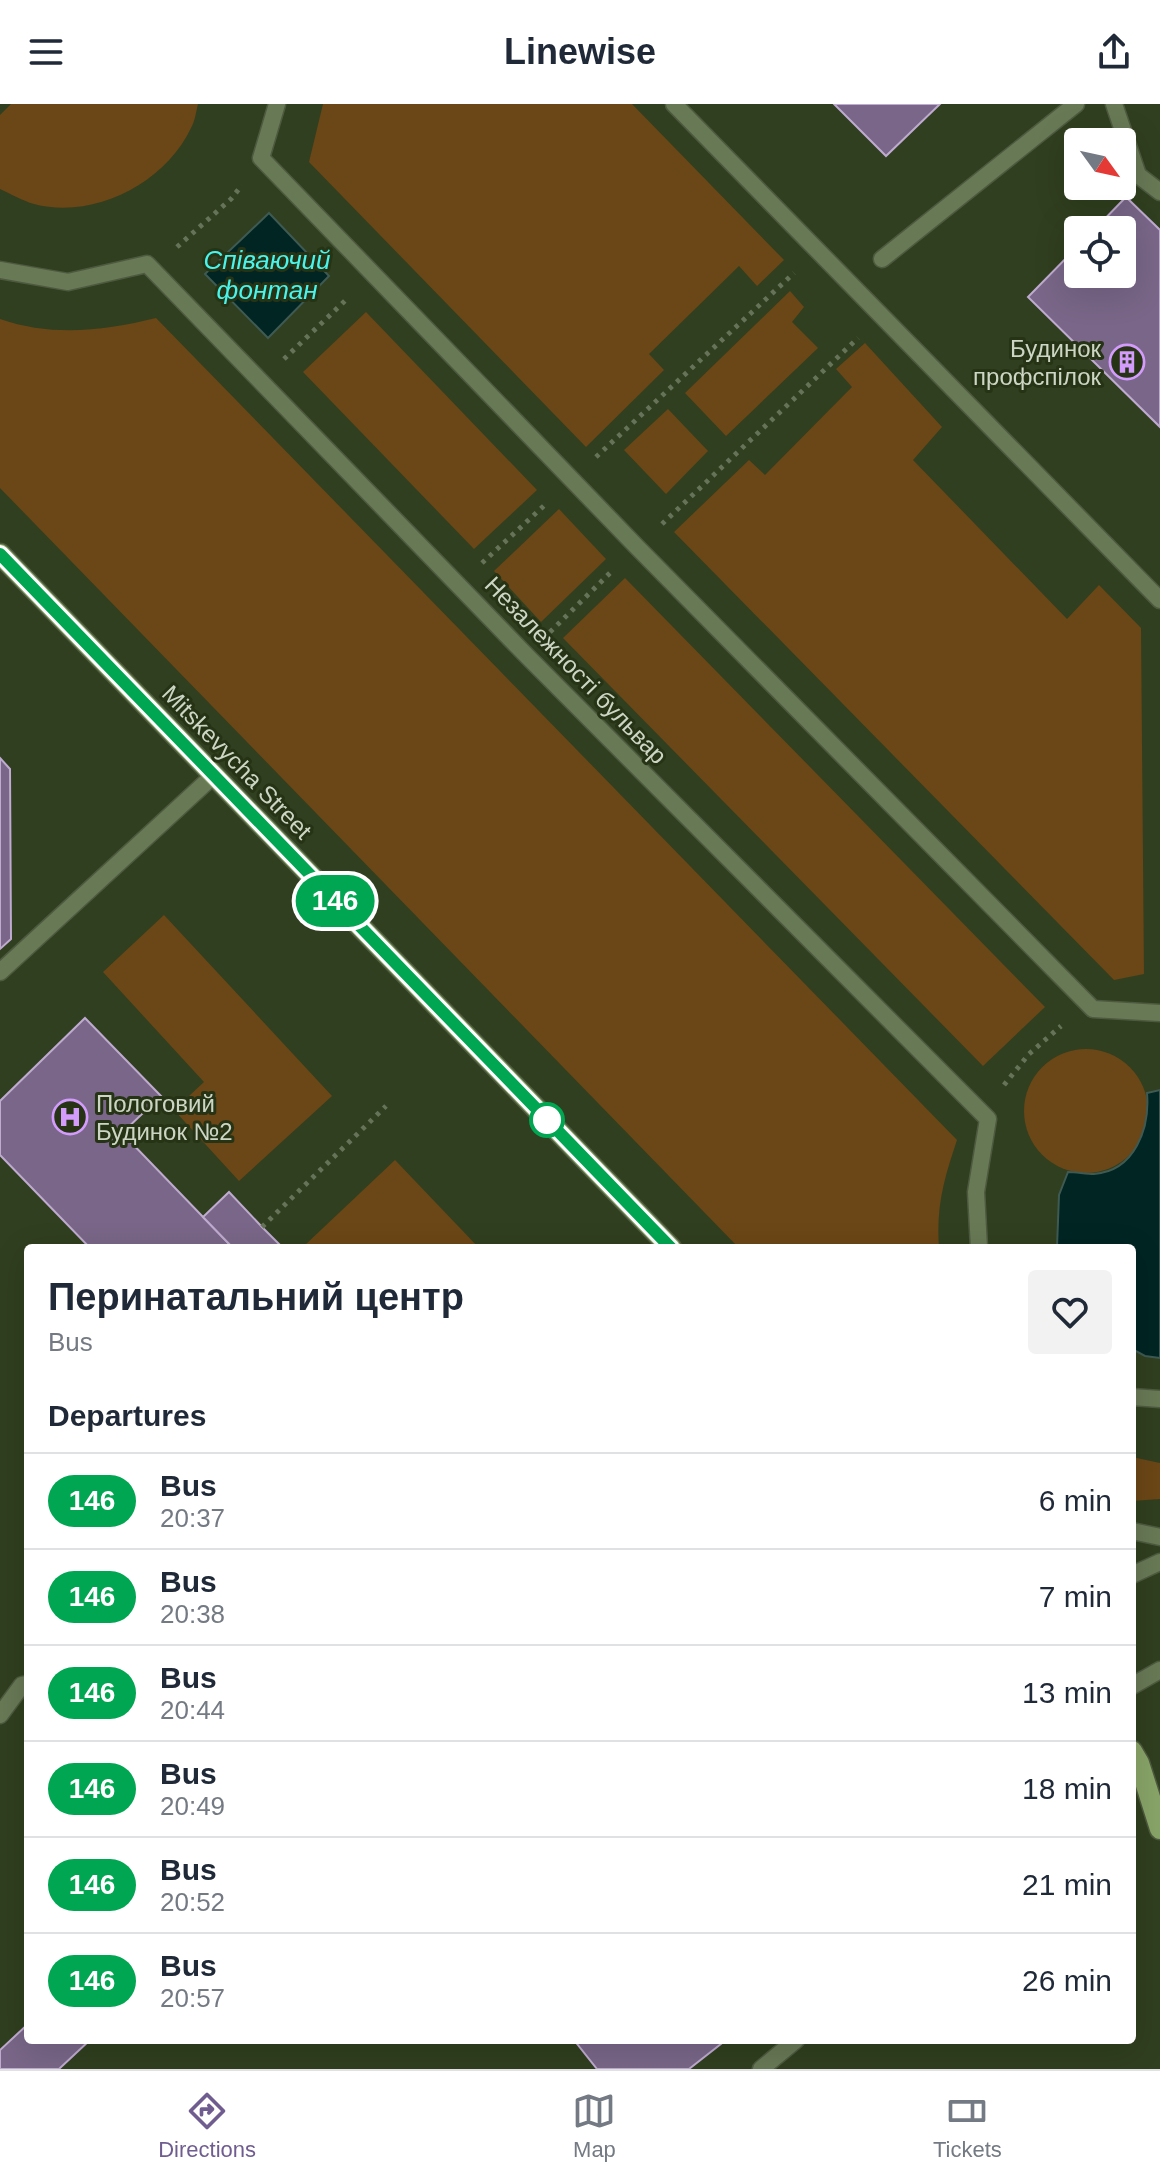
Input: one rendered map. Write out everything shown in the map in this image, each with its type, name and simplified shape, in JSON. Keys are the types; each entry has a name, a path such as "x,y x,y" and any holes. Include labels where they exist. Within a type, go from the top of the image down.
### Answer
{"main road":[{"name":"Mitskevycha Street","path":"0,554 667,1244"},
{"path":"1136,1758 1160,1829"}],"street":[{"path":"277,104 261,158 637,547 1093,1009 1160,1013"},
{"path":"674,104 1160,600"},
{"path":"882,259 1076,104"},
{"path":"1114,104 1138,175 1160,192"},
{"path":"0,270 68,282 147,264"},
{"name":"Незалежності бульвар","path":"147,264 526,655 988,1119"},
{"path":"0,972 214,775"},
{"path":"979,1244 976,1192 988,1119"},
{"path":"1136,1397 1160,1399"},
{"path":"1136,1532 1160,1537"},
{"path":"1136,1573 1160,1562"},
{"path":"1136,1684 1160,1670"},
{"path":"0,1715 24,1685"},
{"path":"761,2069 791,2044"}],"path":[{"path":"147,264 181,244 231,199 261,158"},
{"path":"459,585 817,252"},
{"path":"261,381 373,274"},
{"path":"526,655 881,318"},
{"path":"988,1119 1001,1088 1029,1054 1061,1026 1093,1009"},
{"path":"262,1227 386,1106"}],"shaded area":[{"path":"11,104 198,104 192,125 179,148 146,180 125,193 103,201 80,207 57,208 30,203 0,189 0,115"},
{"path":"323,104 632,104 784,260 757,286 739,266 649,354 664,370 586,447 309,162"},
{"path":"790,291 804,307 792,322 818,348 726,436 685,393"},
{"path":"366,312 537,490 474,549 303,372"},
{"path":"156,318 957,1140 942,1193 939,1244 735,1244 0,488 0,319 58,330 117,326"},
{"path":"865,343 942,427 913,460 1067,619 1099,585 1141,628 1144,974 1114,980 674,532 749,460 765,475 852,387 836,369"},
{"path":"668,409 708,451 666,494 624,450"},
{"path":"559,509 606,559 541,622 494,571"},
{"path":"625,578 1045,1007 983,1066 563,638"},
{"path":"164,915 332,1096 239,1181 174,1110 204,1082 103,972"},
{"path":"1086,1049 1110,1054 1130,1067 1143,1087 1148,1111 1143,1135 1130,1155 1110,1168 1086,1173 1062,1168 1042,1155 1029,1135 1024,1111 1029,1087 1042,1067 1062,1054"},
{"path":"395,1160 475,1244 306,1244"},
{"path":"1136,1458 1160,1463 1160,1499 1136,1501"}],"water":[{"name":"Співаючий фонтан","path":"269,213 329,276 268,338 205,274"},
{"path":"1160,1090 1160,1358 1136,1351 1136,1244 1057,1244 1059,1195 1068,1172 1094,1174 1108,1171 1130,1156 1146,1120 1147,1093"}],"building":[{"path":"834,104 940,104 886,156"},
{"name":"Будинок профспілок","path":"1123,200 1129,200 1160,230 1160,427 1028,297 1064,260 1064,288 1136,288 1136,216 1108,216"},
{"path":"0,758 10,769 11,939 0,949"},
{"name":"Пологовий Будинок №2","path":"85,1018 161,1096 122,1133 229,1244 86,1244 0,1155 0,1101"},
{"path":"229,1192 279,1244 229,1244 203,1217"},
{"path":"24,2028 24,2044 86,2044 59,2069 0,2069 0,2050"},
{"path":"577,2044 721,2044 689,2069 597,2069"}],"bus line":[{"name":"146","path":"0,554 667,1244"}],"place":[{"name":"Будинок профспілок","path":"1127,362"},
{"name":"Пологовий Будинок №2","path":"70,1117"}]}
